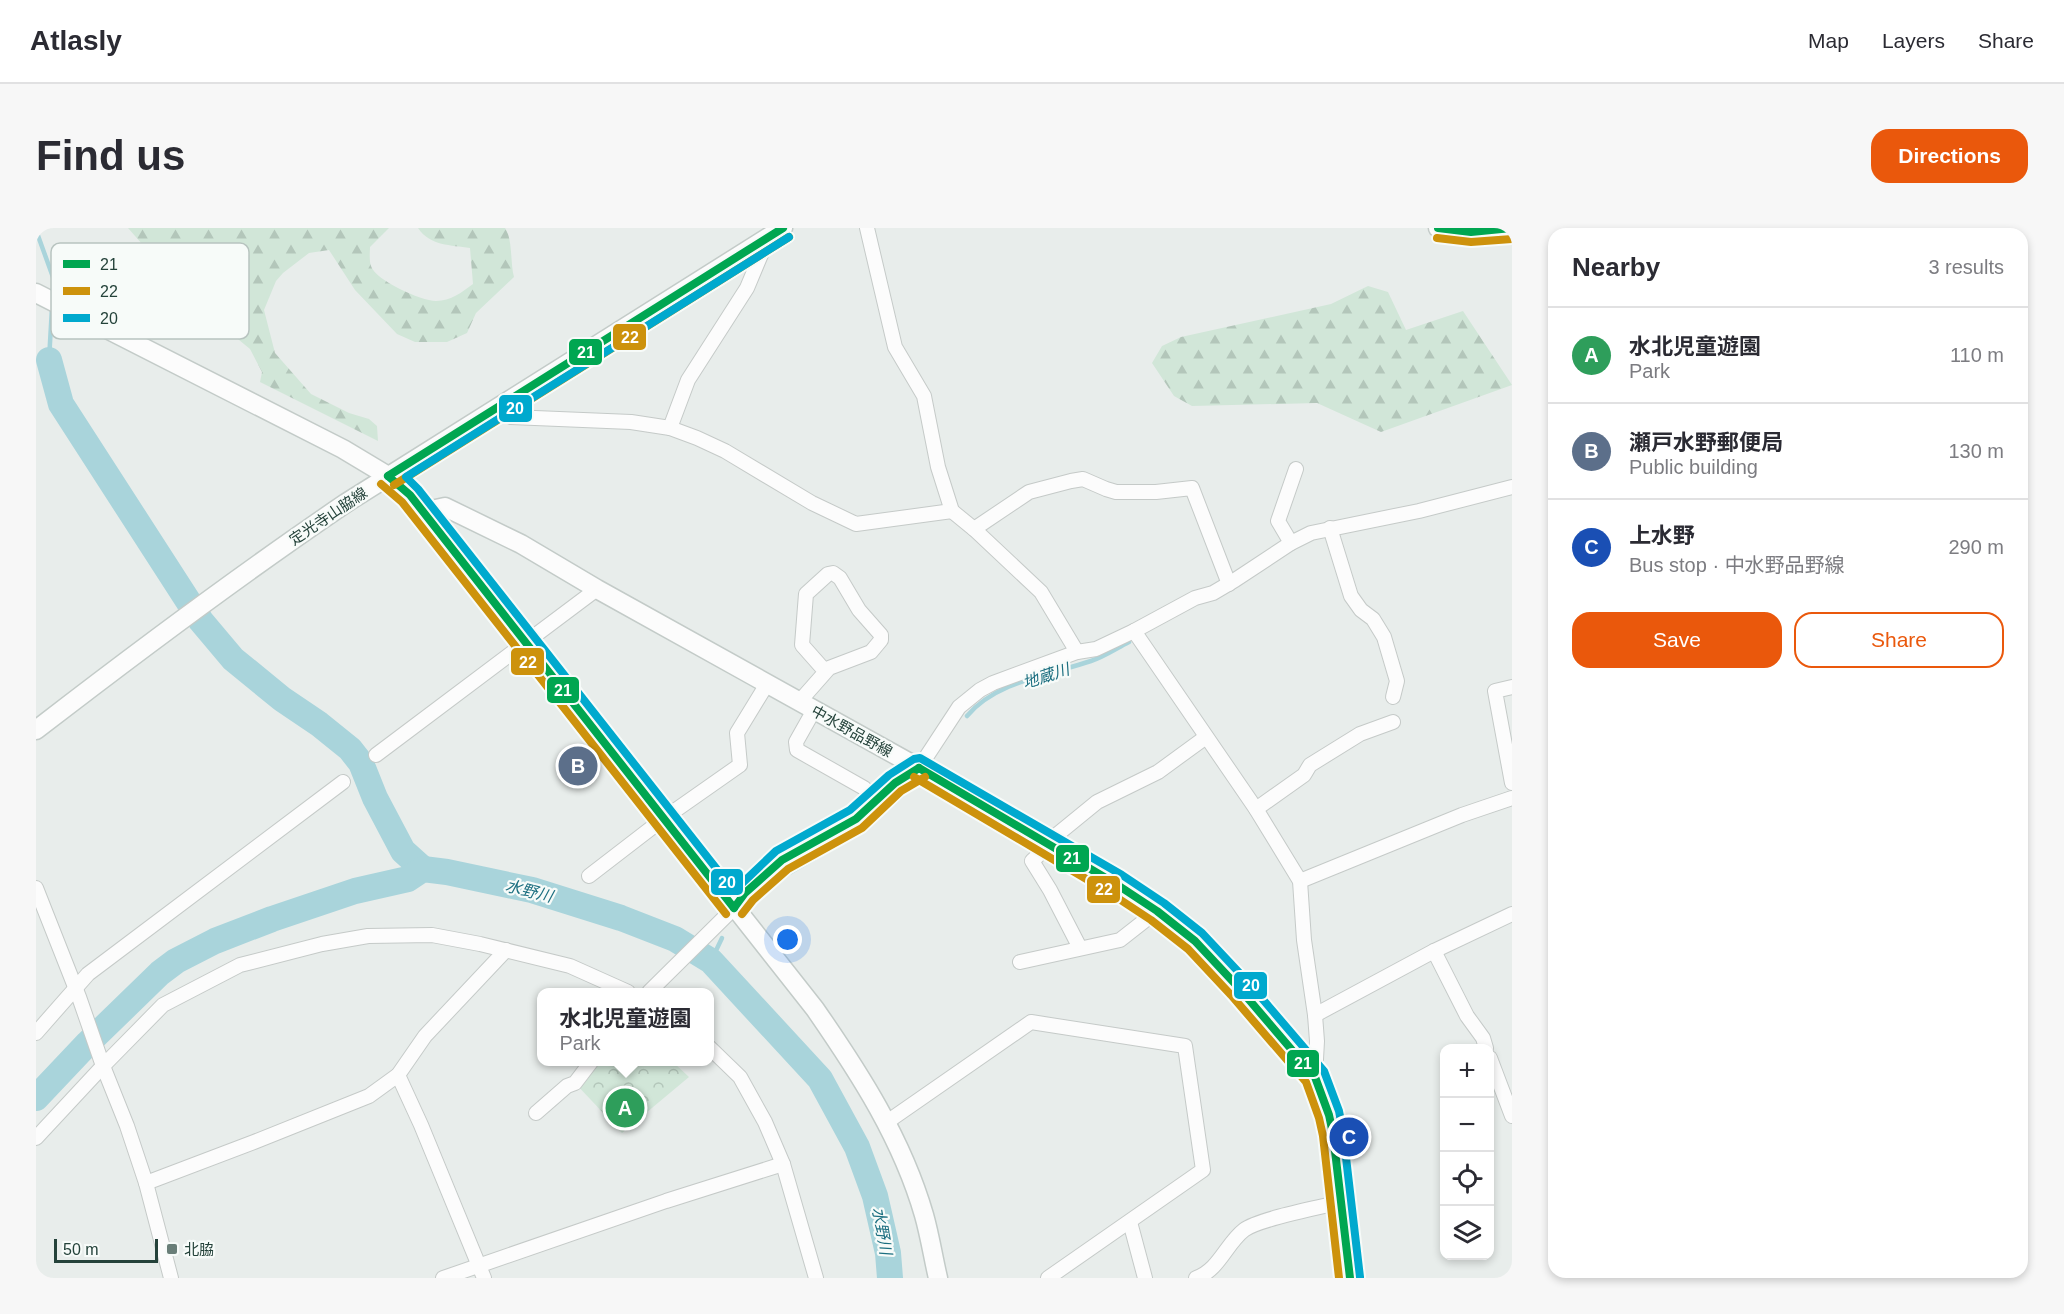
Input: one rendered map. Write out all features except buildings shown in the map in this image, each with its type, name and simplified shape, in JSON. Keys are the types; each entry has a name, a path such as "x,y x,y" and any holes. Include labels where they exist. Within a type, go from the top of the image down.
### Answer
{"main road":[{"path":"1438,228 1471,232 1512,228"},
{"path":"776,233 388,476 410,495 663,819 815,1009 855,1066 887,1122 905,1162 924,1215 938,1278"},
{"name":"定光寺山脇線","path":"36,730 285,545 388,476 343,448 128,339"},
{"name":"中水野品野線","path":"422,512 445,507 521,544 1048,842 1157,911 1195,941 1239,988 1315,1077 1331,1125 1350,1278"},
{"path":"734,908 745,893 782,860 856,819 895,783 919,768"}],"street":[{"path":"867,228 895,347 924,396 938,467 952,511 1041,592 1077,652"},
{"path":"670,428 688,380 747,288 776,233"},
{"path":"498,408 511,417 631,422 670,428 724,451 812,503 856,524 952,511"},
{"path":"1291,543 1278,521 1296,469"},
{"path":"974,529 1029,492 1077,480 1083,479 1116,492 1156,492 1192,488 1229,584"},
{"path":"919,768 959,707 993,683 1077,652 1096,649 1195,598 1213,593 1291,543 1311,533 1419,511 1512,487"},
{"path":"1330,528 1351,596 1361,610 1373,619 1384,637 1397,681 1393,697"},
{"path":"825,671 805,651 801,641 806,594 832,573 840,578 860,610 881,636 881,640 871,652 825,671 806,706 796,742 797,750 864,788 876,801"},
{"path":"376,755 597,589"},
{"path":"1134,631 1256,808 1300,881 1304,940 1317,1041 1315,1077"},
{"path":"589,876 663,819 740,765 737,733 767,684"},
{"path":"1512,687 1495,691 1512,783"},
{"path":"1256,808 1304,775 1310,765 1360,734 1393,722"},
{"path":"1080,948 1032,861 1045,849 1048,842 1097,802 1158,772 1206,737"},
{"path":"36,1033 78,992 88,974 343,782"},
{"path":"1300,881 1462,815 1512,798"},
{"path":"36,888 78,992 103,1066 127,1126 146,1183 171,1278"},
{"path":"653,988 734,908"},
{"path":"1020,962 1120,940 1157,911"},
{"path":"1315,1015 1434,951 1512,914"},
{"path":"36,1138 163,1005 240,965 322,944 368,936 432,935 570,966 617,988"},
{"path":"146,1183 174,1170 234,1150 369,1096 398,1075 425,1036 506,950"},
{"path":"1434,951 1467,1017 1485,1044"},
{"path":"887,1122 1031,1022 1185,1046 1203,1170 1048,1278"},
{"path":"714,1052 740,1077 765,1122 783,1164 816,1278"},
{"path":"536,1113 567,1086 575,1083 588,1066"},
{"path":"1494,1069 1512,1116"},
{"path":"398,1075 482,1272"},
{"path":"443,1278 482,1272 666,1200 783,1164"},
{"path":"1196,1278 1206,1275 1244,1230 1260,1223 1342,1202"},
{"path":"1130,1222 1145,1278"}],"green space":[{"path":"128,228 389,228 370,247 370,264 374,272 399,289 420,298 441,301 451,298 473,284 470,248 435,241 418,228 505,228 509,238 514,277 476,313 467,333 447,342 415,342 397,334 355,290 329,250 309,253 276,281 264,310 275,353 311,394 349,413 369,419 377,426 378,441 260,382 262,372 250,349 238,339 249,339 249,243 141,243"},
{"path":"1368,286 1388,292 1406,330 1463,311 1512,385 1381,432 1317,403 1192,406 1174,396 1152,363 1162,346 1181,337 1331,304"},
{"path":"588,1066 677,1066 689,1077 622,1133 575,1083"}],"waterway":[{"path":"36,230 51,272"},
{"path":"49,360 51,325"},
{"path":"49,360 61,404 201,621 233,659 282,699 350,749 361,763 375,798 403,851 423,869"},
{"name":"地蔵川","path":"967,716 979,704 1008,687 1096,659 1129,642"},
{"name":"地蔵川","path":"758,899 789,873 862,831 902,795"},
{"name":"水野川","path":"36,1098 88,1043 160,973 176,961 215,941 355,891 408,879 423,869 447,872 532,890 621,918 675,939 711,961 820,1079 857,1147 875,1196 888,1253 890,1278"},
{"name":"地蔵川","path":"711,961 722,938"}],"transit line":[{"name":"21","path":"388,476 783,228"},
{"name":"21","path":"1438,228 1471,232 1512,228"},
{"name":"22","path":"394,485 789,237"},
{"name":"20","path":"789,237 406,477 418,489 734,891 776,851 850,810 889,775 914,759 920,758 1122,875 1164,903 1202,933 1247,981 1324,1071 1339,1111 1343,1132 1360,1277"},
{"name":"22","path":"1437,238 1471,242 1512,239"},
{"name":"21","path":"388,476 410,495 734,908"},
{"name":"22","path":"381,484 402,502 726,914"},
{"name":"21","path":"919,768 1116,884 1157,911 1195,941 1239,988 1315,1077 1329,1115 1333,1134 1350,1278"},
{"name":"21","path":"734,908 745,893 782,860 856,819 895,783 919,768"},
{"name":"22","path":"914,777 1110,893 1151,920 1188,949 1306,1082 1323,1136 1339,1278"},
{"name":"22","path":"742,914 753,900 788,869 862,828 901,791 925,777"}],"place":[{"name":"瀬戸水野郵便局","path":"578,766"},
{"name":"水北児童遊園","path":"625,1108"},
{"name":"上水野","path":"1349,1137"},
{"name":"北脇","path":"172,1249"}]}
